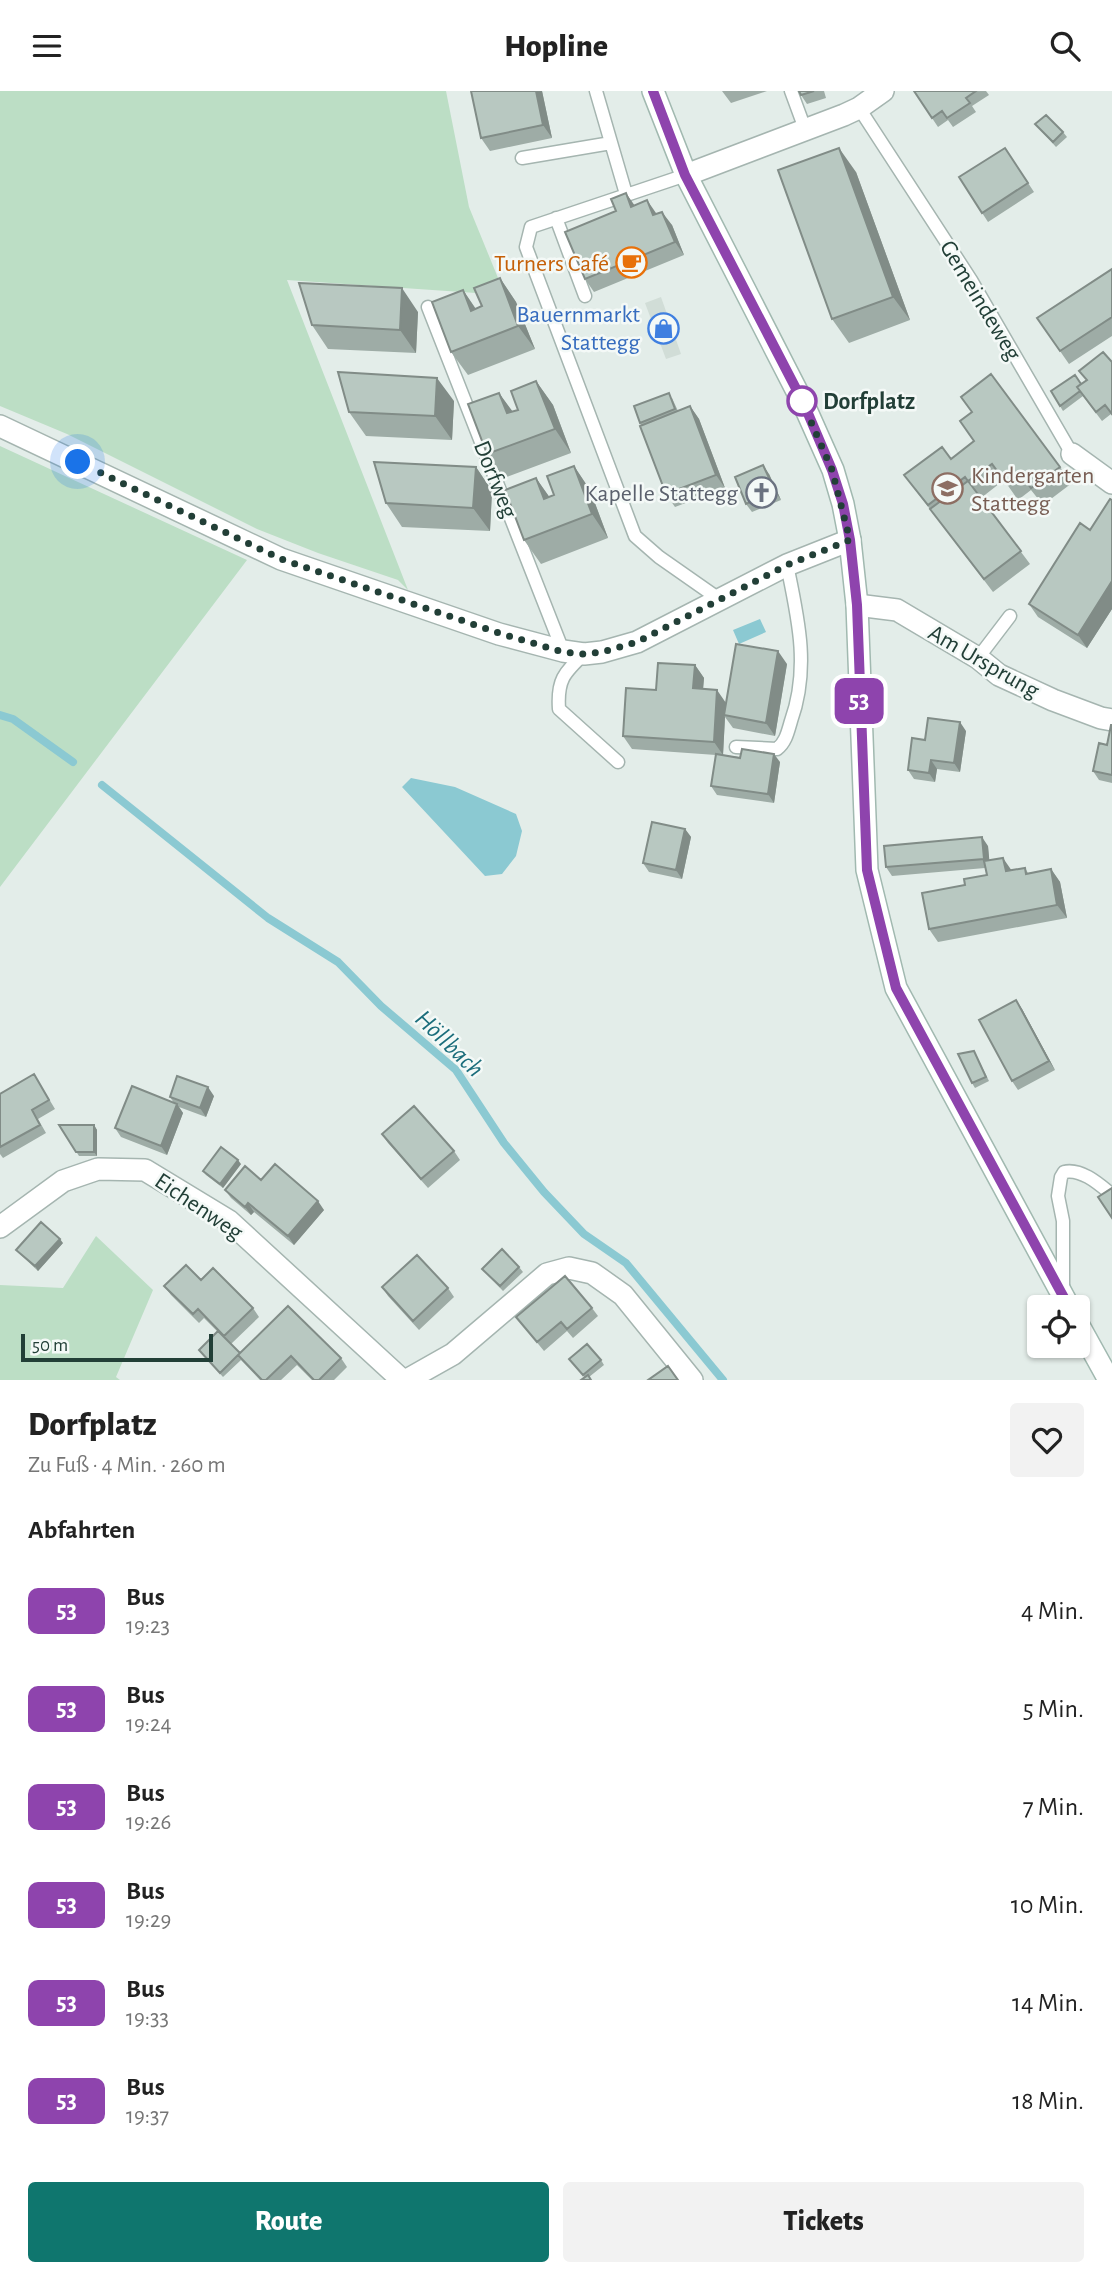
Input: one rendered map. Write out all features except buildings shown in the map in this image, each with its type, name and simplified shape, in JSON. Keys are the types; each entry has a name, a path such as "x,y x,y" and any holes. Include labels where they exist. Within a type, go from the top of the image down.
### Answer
{"street":[{"path":"653,91 685,175 804,404 832,470 850,540 857,605 867,870 896,988 1062,1295"},
{"path":"685,175 859,108 883,91"},
{"path":"0,426 281,559 499,633 574,653 602,652 637,642 787,565 850,540"},
{"name":"Gemeindeweg","path":"1072,454 1112,483"},
{"name":"Am Ursprung","path":"857,605 897,610 978,658 999,674 1053,700 1112,720"},
{"name":"Eichenweg","path":"0,1227 63,1181 98,1169 145,1170 229,1221 405,1380 453,1354 547,1274 569,1268 592,1273 623,1295 692,1380"},
{"path":"1090,1346 1108,1380"}],"lane":[{"path":"596,91 626,194"},
{"path":"791,91 805,129"},
{"name":"Gemeindeweg","path":"859,108 971,280 1072,454"},
{"path":"522,158 611,143"},
{"path":"685,175 531,227 526,247 635,536 659,557 719,599"},
{"path":"556,218 585,296"},
{"name":"Dorfweg","path":"428,307 574,653"},
{"path":"736,747 777,749 783,744 797,704 802,666 801,632 787,565"},
{"path":"978,658 1010,616"},
{"path":"574,653 557,688 559,709 618,762"},
{"path":"1066,1295 1063,1221 1058,1196 1061,1177 1064,1172 1071,1170 1092,1179 1111,1194"}],"shaded area":[{"name":"Bauernmarkt Stattegg","path":"661,297 681,354 666,359 645,303"}],"green space":[{"path":"0,91 446,91 469,207 505,295 287,280 408,590 398,580 257,529 67,434 0,406"},
{"path":"0,446 247,560 0,887"},
{"path":"96,1236 153,1290 116,1377 120,1380 0,1380 0,1285 63,1288"}],"water":[{"path":"760,619 766,632 739,644 733,630"},
{"path":"411,778 455,787 516,814 522,831 516,856 502,874 485,876 402,787"}],"waterway":[{"name":"Höllbach","path":"0,715 13,719 73,762"},
{"name":"Höllbach","path":"102,785 268,918 338,962 381,1006 456,1070 504,1143 544,1192 584,1234 626,1263 723,1380"}],"bus line":[{"name":"53","path":"653,91 685,175 804,404 832,470 843,504 857,605 867,870 896,988 1062,1295"}],"place":[{"name":"Turners Café","path":"632,263"},
{"name":"Bauernmarkt Stattegg","path":"663,328"},
{"name":"Dorfplatz","path":"802,401"},
{"name":"Kindergarten Stattegg","path":"948,489"},
{"name":"Kapelle Stattegg","path":"761,493"}],"route":[{"path":"78,462 281,559 528,643 584,654 637,642 787,565 850,540 843,504 832,470 802,401"}]}
